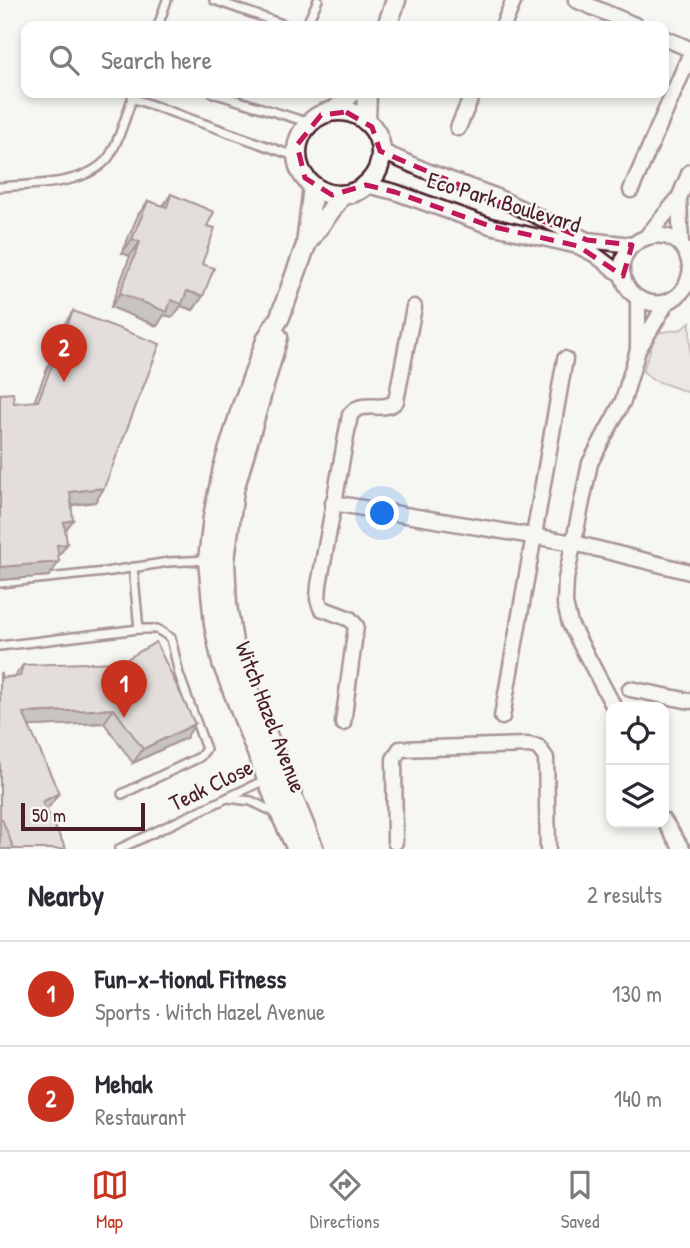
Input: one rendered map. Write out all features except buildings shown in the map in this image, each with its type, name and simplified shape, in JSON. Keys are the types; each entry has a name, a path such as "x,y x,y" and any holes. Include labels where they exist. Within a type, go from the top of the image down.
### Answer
{"street":[{"path":"389,21 396,0"},
{"path":"505,21 514,0"},
{"path":"576,0 625,21"},
{"path":"669,40 690,49"},
{"path":"631,190 690,55"},
{"path":"335,111 347,98"},
{"path":"366,121 367,98"},
{"path":"458,128 471,98"},
{"path":"335,111 346,112 366,121 376,135 380,151 379,163 366,185 351,194 342,195 322,192 305,178 297,157 297,145 310,123 321,115 335,111"},
{"name":"Eco Park Boulevard","path":"380,151 495,196 587,240 632,245"},
{"path":"623,276 624,259 632,245 647,236 679,198 690,172"},
{"name":"Eco Park Boulevard","path":"366,185 395,192 490,226 578,247 594,254 623,276 631,292 638,298"},
{"name":"Witch Hazel Avenue","path":"313,186 306,245 280,317 278,337 217,560 217,645 231,689 314,849"},
{"name":"Witch Hazel Avenue","path":"306,245 342,195"},
{"path":"679,198 681,245 690,265"},
{"path":"647,236 666,236 681,245"},
{"path":"638,350 638,298 647,302 667,302 685,293 690,273"},
{"path":"611,702 567,614 565,593 590,463 622,401 638,350 667,302"},
{"path":"343,723 356,626 350,619 321,608 317,599 333,503 352,411 361,407 389,407 396,401 414,307"},
{"path":"502,717 565,359"},
{"path":"333,503 574,543 690,572"},
{"path":"630,689 690,701"},
{"path":"396,842 394,759 400,749 528,745 541,749 545,758 548,849"},
{"name":"Witch Hazel Avenue","path":"274,775 282,817 297,849"},
{"path":"668,828 682,849"}],"lane":[{"path":"160,21 167,0"},
{"path":"214,0 274,21"},
{"path":"308,21 318,0"},
{"path":"0,187 71,178 95,170 110,156 132,98"},
{"path":"141,98 297,157"},
{"path":"229,98 310,123"},
{"path":"0,583 169,562 217,560"},
{"path":"133,567 139,629"},
{"path":"0,646 139,629 157,629 171,638 179,674 206,749 201,757 122,794"},
{"name":"Teak Close","path":"119,849 274,775"},
{"path":"228,798 251,801 282,817"}],"highlighted area":[{"path":"346,112 372,127 380,151 587,240 632,245 623,276 578,246 490,226 395,192 366,185 332,195 305,178 297,145 321,115"}],"shaded area":[{"path":"690,322 690,393 651,379 643,371 656,333 682,329"}],"place":[{"name":"Mehak","path":"64,382"},
{"name":"Fun-x-tional Fitness","path":"124,718"}]}
